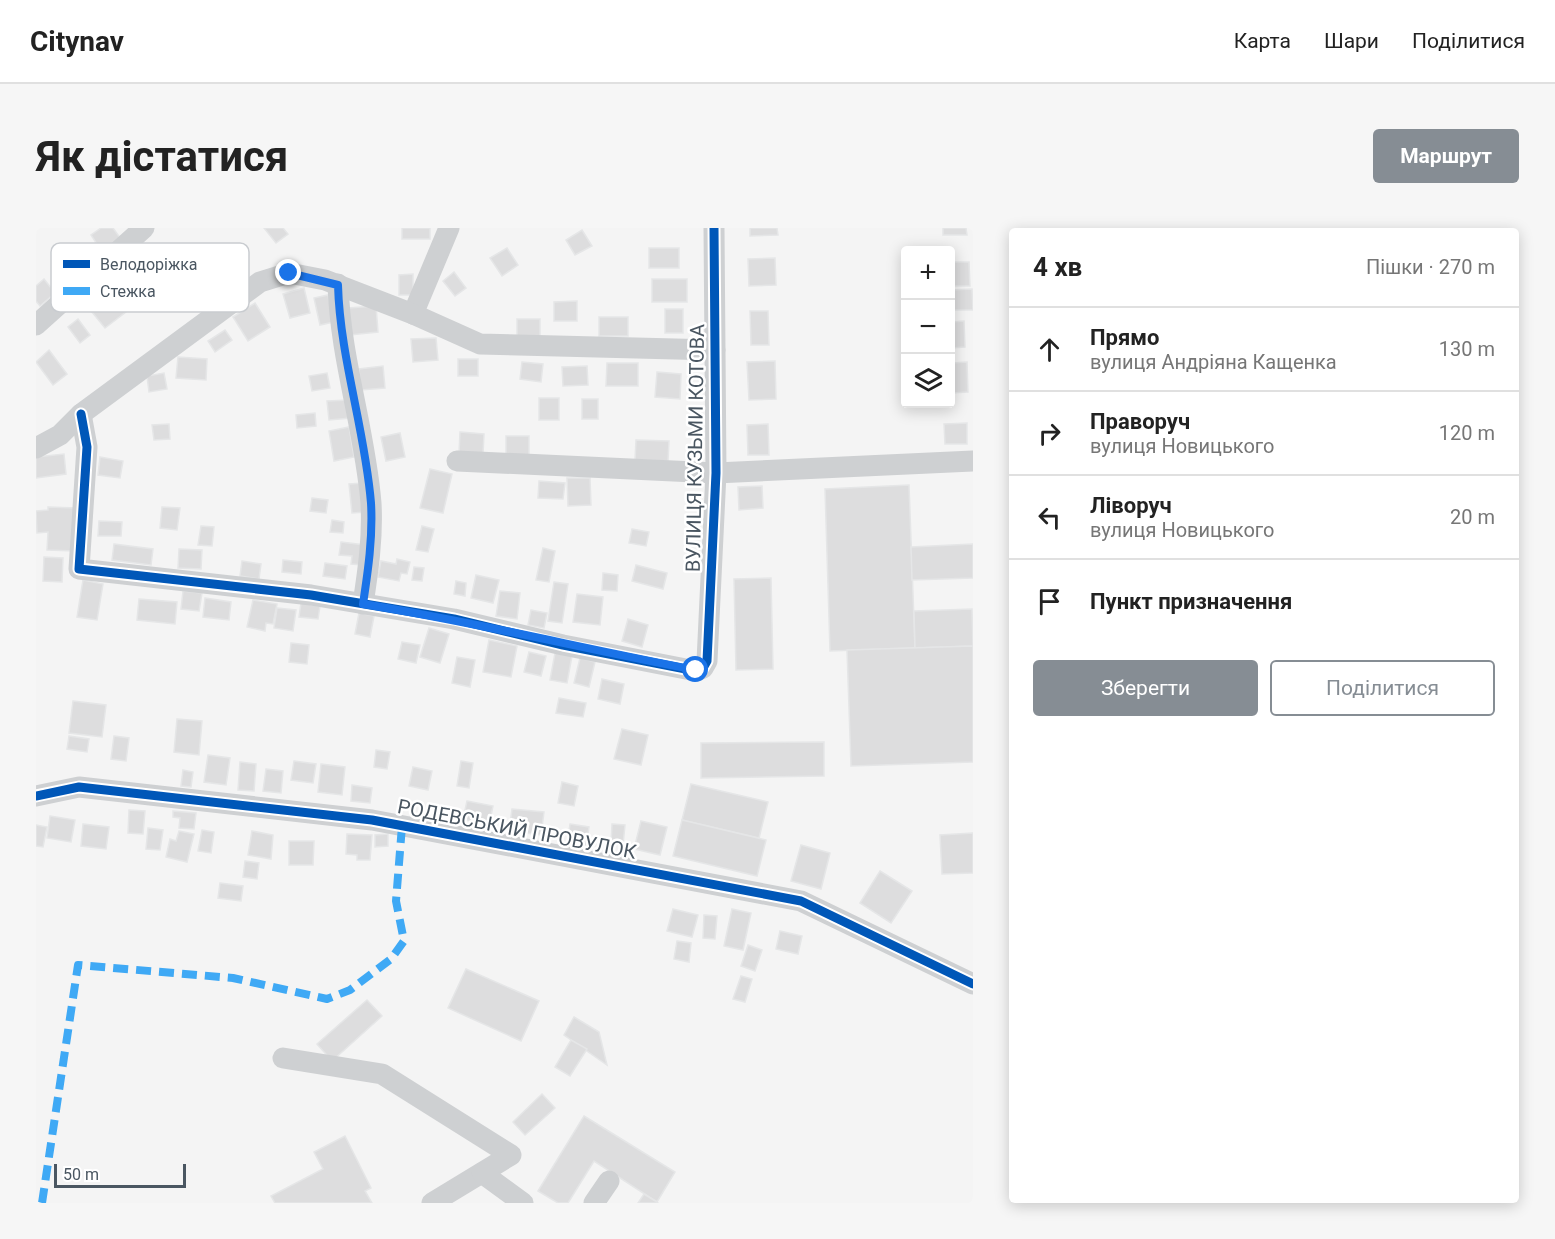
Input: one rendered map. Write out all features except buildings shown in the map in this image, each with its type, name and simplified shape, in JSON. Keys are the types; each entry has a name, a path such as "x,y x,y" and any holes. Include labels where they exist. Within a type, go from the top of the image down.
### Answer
{"street":[{"path":"413,314 449,228"},
{"name":"ВУЛИЦЯ КУЗЬМИ КОТОВА","path":"363,604 454,618 563,645 696,670 703,668 707,661 716,473 714,228"},
{"path":"123,243 137,230"},
{"path":"249,290 260,282 289,273 338,285 413,314 480,344 715,350"},
{"path":"81,414 87,447 79,569 311,595 363,604 370,554 371,504 363,442 339,318 338,285"},
{"path":"36,325 51,311"},
{"path":"36,448 60,435 81,414 219,312"},
{"path":"458,460 716,473 973,461"},
{"name":"РОДЕВСЬКИЙ ПРОВУЛОК","path":"36,796 79,787 372,820 801,901 973,984"},
{"path":"283,1058 382,1074 511,1155 432,1203"},
{"path":"482,1173 523,1203"},
{"path":"594,1203 609,1181"}],"marked path":[{"path":"42,1203 78,965 233,978 327,999 350,990 391,959 404,941 396,901 402,826"}],"cycle path":[{"path":"81,414 87,447 79,569 311,595 454,619 563,645 696,671 703,668 707,661 716,473 714,228"},
{"path":"36,796 79,787 372,820 801,901 973,984"}],"route":[{"path":"289,273 338,285 339,318 363,442 371,504 370,554 363,604 454,618 563,645 696,670"}]}
